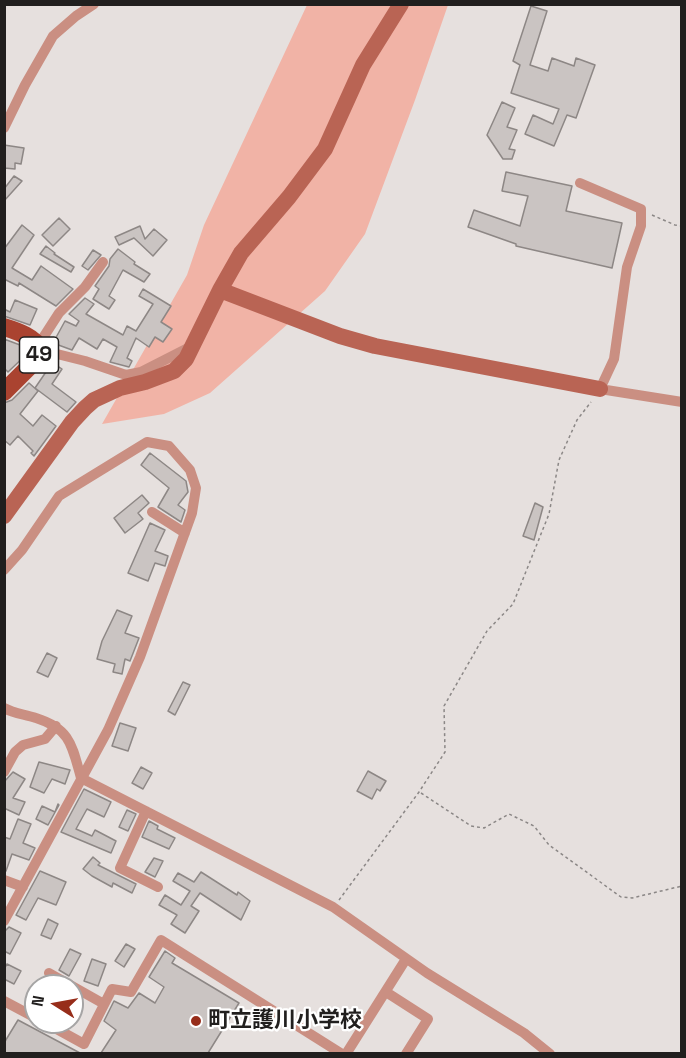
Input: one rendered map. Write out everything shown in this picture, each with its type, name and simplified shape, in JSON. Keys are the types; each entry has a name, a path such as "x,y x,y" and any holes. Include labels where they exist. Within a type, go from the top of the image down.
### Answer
{"main road":[{"name":"49","path":"4,327 19,332 40,347 39,357 4,392"}],"street":[{"path":"4,128 53,36 94,4"},
{"path":"4,516 72,422 94,400 120,388 174,371 186,359 241,253 325,149 363,65 401,4"},
{"path":"580,183 641,210 640,226 627,267 614,359 600,389"},
{"path":"104,262 85,287 59,313 40,347 126,375 141,372 192,346"},
{"path":"220,290 340,336 375,346 681,402"},
{"path":"4,570 22,550 59,496 147,442 170,446 190,470 196,488 192,513 140,657 108,730 5,921"},
{"path":"152,512 184,533"},
{"path":"4,708 15,714 33,716 56,726 67,736 71,744 81,778 333,907 406,959 524,1033 550,1053"},
{"path":"4,772 15,752 22,745 45,739 56,726"},
{"path":"146,811 120,868 158,887"},
{"path":"4,880 23,887"},
{"path":"66,1034 84,1044 112,989 131,992 161,940 344,1053 406,959"},
{"path":"48,973 104,1004"},
{"path":"386,992 428,1019 406,1053"},
{"path":"4,1000 24,1011"}],"path":[{"path":"641,210 681,226"},
{"path":"333,907 419,792 445,752 444,706 487,630 513,604 549,514 559,460 578,420 600,389"},
{"path":"419,792 471,826 484,828 509,814 534,826 549,845 621,897 632,898 673,890 681,886"}],"shaded area":[{"path":"307,5 448,5 365,234 325,291 210,393 164,414 102,424 187,275 204,225"}],"building":[{"path":"531,6 547,11 530,65 548,71 552,58 574,66 576,58 595,65 576,118 567,115 554,146 525,134 533,115 553,124 559,109 511,93 520,65 513,61"},
{"path":"502,102 515,108 507,127 517,130 509,149 515,150 512,159 503,159 487,135"},
{"path":"4,145 24,148 21,164 15,163 15,169 4,168"},
{"path":"506,172 572,186 566,211 622,223 612,268 516,246 516,244 468,227 474,210 520,226 528,196 502,191"},
{"path":"14,176 22,181 4,201 4,189"},
{"path":"59,218 70,229 53,246 42,235"},
{"path":"22,225 34,235 12,268 32,280 41,266 73,289 56,306 19,283 18,286 4,279 4,249"},
{"path":"140,226 145,239 154,229 167,240 153,256 134,238 119,245 115,237"},
{"path":"46,246 74,267 71,272 40,254"},
{"path":"118,249 135,262 134,264 150,274 144,282 123,270 109,296 115,300 109,309 93,299 99,289 95,286"},
{"path":"93,250 101,255 88,270 82,266"},
{"path":"143,289 171,306 161,322 172,329 163,342 155,337 149,347 136,338 127,358 132,361 129,367 110,362 117,347 103,339 97,349 79,338 72,350 53,343 65,321 76,326 79,321 69,314 85,298 94,304 86,314 123,335 127,326 136,331 153,304 139,296"},
{"path":"15,300 37,309 30,325 4,316 4,309 10,312"},
{"path":"4,339 20,345 29,352 8,372 4,368"},
{"path":"50,361 62,369 52,384 76,402 67,412 35,388 48,369 45,367"},
{"path":"29,383 38,391 20,414 33,426 42,415 56,426 34,456 31,453 33,451 18,436 10,445 4,440 4,403 12,400"},
{"path":"150,453 186,481 188,492 178,505 185,510 181,522 158,507 169,488 141,465"},
{"path":"142,495 149,503 138,513 143,519 125,533 114,518"},
{"path":"535,503 543,507 534,540 523,536"},
{"path":"150,523 165,530 155,551 168,556 165,566 155,563 148,581 128,573"},
{"path":"117,610 132,616 125,633 139,638 130,661 125,659 122,674 113,672 115,664 97,659 102,641"},
{"path":"47,653 57,658 48,677 37,672"},
{"path":"183,682 190,685 175,715 168,711"},
{"path":"120,723 136,728 128,751 112,746"},
{"path":"39,762 70,770 65,784 52,779 44,793 30,787"},
{"path":"141,767 152,773 143,789 132,783"},
{"path":"368,771 386,781 380,791 377,789 372,799 357,791"},
{"path":"13,772 25,779 13,798 25,802 19,815 6,809 4,811 4,782"},
{"path":"84,789 111,802 104,817 87,809 76,829 92,836 95,830 116,841 111,853 61,832"},
{"path":"59,805 48,825 36,819 42,806 55,812"},
{"path":"127,810 136,814 128,831 119,827"},
{"path":"18,819 31,824 23,843 35,848 29,860 12,854 6,871 4,871 4,837 10,839"},
{"path":"149,821 158,826 157,829 175,838 169,849 142,837"},
{"path":"93,857 100,863 98,865 136,884 132,893 113,883 112,887 83,869"},
{"path":"154,858 163,861 155,877 145,872"},
{"path":"40,871 66,882 56,905 38,898 26,920 16,915"},
{"path":"201,872 250,901 241,920 200,893 191,906 199,911 185,933 171,924 177,915 159,905 165,895 181,905 190,891 173,881 178,873 194,882"},
{"path":"48,919 58,924 51,939 41,935"},
{"path":"9,927 21,933 10,954 4,951 4,932"},
{"path":"126,944 135,949 124,967 115,961"},
{"path":"70,949 81,954 70,974 59,970"},
{"path":"165,951 175,958 172,963 239,1003 208,1053 101,1053 116,1030 104,1021 114,1001 128,1008 139,993 155,1003 164,987 149,977"},
{"path":"92,959 106,964 98,986 84,981"},
{"path":"7,964 21,971 14,984 4,979 4,969"},
{"path":"18,1020 24,1023 24,1034 44,1034 80,1053 4,1053 4,1043"}],"place":[{"name":"町立護川小学校","path":"196,1021"}]}
